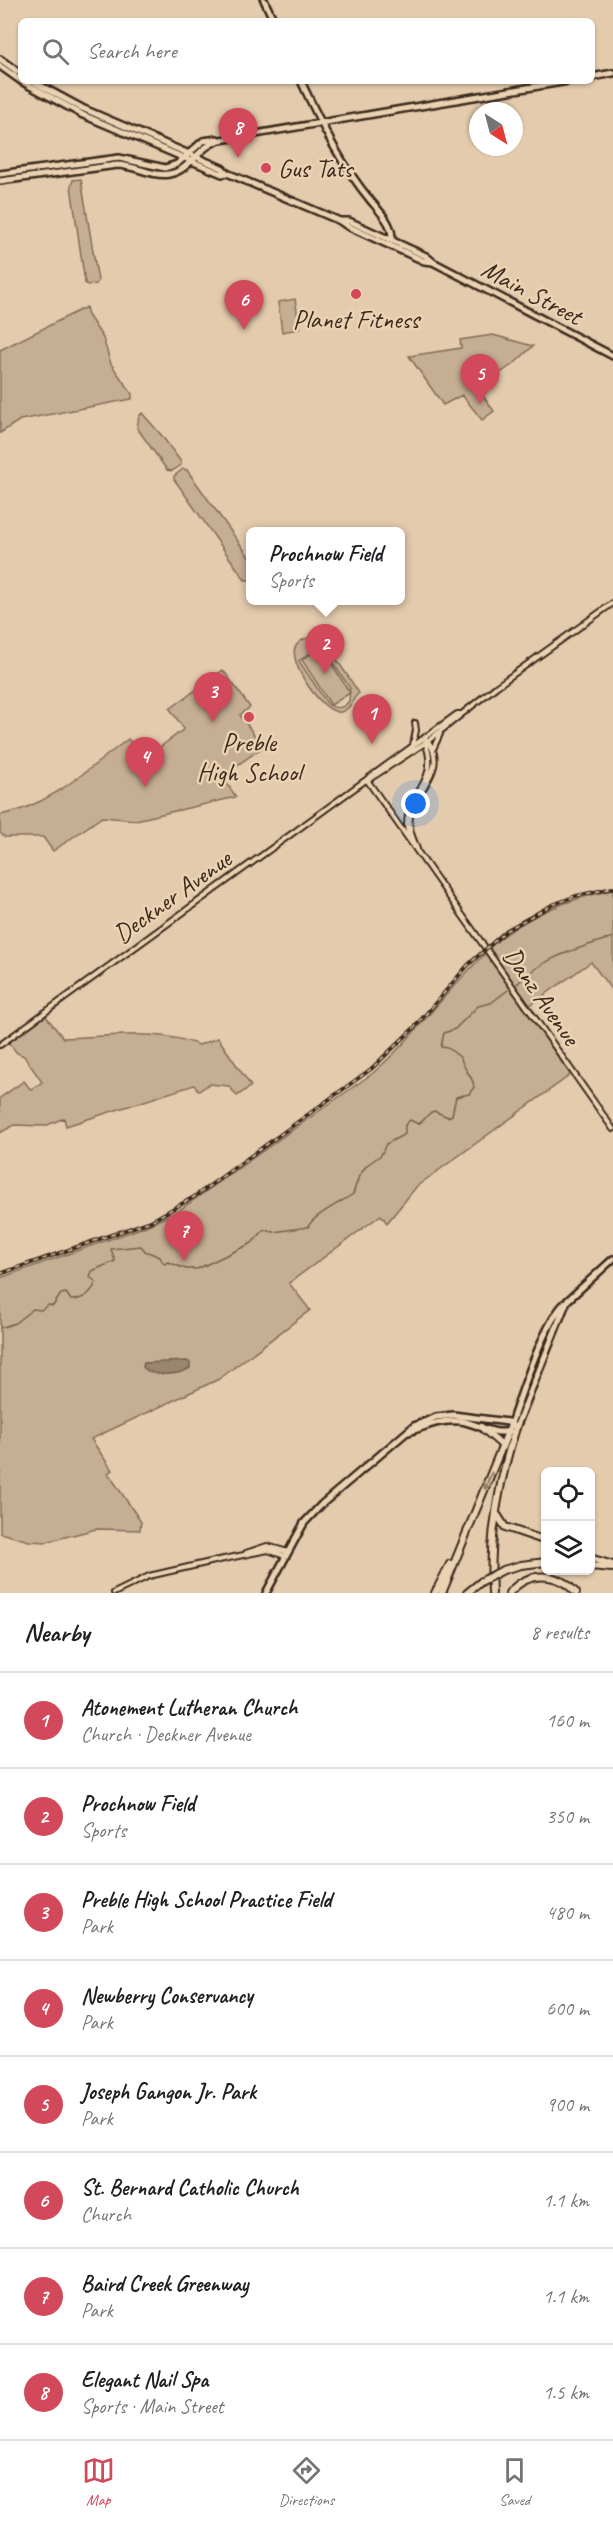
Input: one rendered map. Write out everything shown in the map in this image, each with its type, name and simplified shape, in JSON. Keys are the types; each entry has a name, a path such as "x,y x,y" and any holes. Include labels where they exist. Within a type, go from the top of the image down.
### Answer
{"highway":[{"path":"492,1593 493,1540 513,1425"},
{"path":"481,1427 502,1445"},
{"path":"442,1593 508,1432"},
{"path":"497,1510 504,1526 541,1539"},
{"path":"435,1593 464,1537"},
{"path":"595,1560 613,1567"},
{"path":"467,1593 482,1581 504,1570 541,1563"},
{"path":"595,1566 613,1567"},
{"path":"509,1593 523,1580 542,1576 562,1581 576,1593"}],"main road":[{"path":"264,0 273,18"},
{"path":"0,59 18,72"},
{"name":"Main Street","path":"0,66 18,79"},
{"path":"595,76 613,73"},
{"name":"Main Street","path":"26,84 83,115 186,155"},
{"name":"Main Street","path":"38,84 82,108 186,155 222,168 227,173 340,220 347,226 426,256 613,356"},
{"path":"302,84 351,176 389,223 392,243"},
{"path":"0,174 114,158 133,159 165,168 174,165 206,140 550,84"},
{"path":"0,181 117,165 168,174 181,169 207,145 228,138"},
{"path":"408,1432 445,1421 463,1422 494,1432 508,1432 567,1301 613,1259"},
{"path":"266,1593 304,1523 322,1504 420,1422 445,1415 513,1425"}],"street":[{"name":"Deckner Avenue","path":"367,780 442,731 461,714 613,603"},
{"name":"Deckner Avenue","path":"0,1045 413,745 426,740 457,714 461,714"},
{"path":"413,745 416,730 414,723"},
{"path":"417,850 411,833 410,816 432,775 433,750 442,731"},
{"path":"426,740 433,750"},
{"path":"411,844 406,819 409,808 429,770 430,755 426,740"},
{"path":"367,780 417,850"},
{"name":"Danz Avenue","path":"417,850 613,1130"},
{"path":"114,1593 149,1576 271,1550 286,1554"}],"shaded area":[{"path":"81,179 98,281 96,284 88,285 85,283 71,186 73,180"},
{"path":"295,299 300,329 282,332 278,302"},
{"path":"86,307 88,315 103,338 111,364 132,394 132,399 20,420 0,433 0,350"},
{"path":"493,335 533,346 516,362 478,389 494,411 482,420 462,395 443,405 409,356 461,348 460,340"},
{"path":"142,413 181,462 181,465 172,471 167,470 137,428 139,416"},
{"path":"183,469 187,470 246,552 246,580 174,479 174,476"},
{"path":"320,634 359,693 347,709 341,712 333,711 316,696 296,663 294,653 298,643","holes":["321,645 350,688 347,704 339,708 333,707 327,703 299,661"]},
{"path":"321,647 350,693 331,705 302,660"},
{"path":"223,670 250,707 240,715 263,747 222,776 236,797 136,820 102,817 53,851 43,837 5,837 0,833 0,815 18,811 52,795 128,739 144,759 184,729 170,709"},
{"path":"613,890 613,992 591,962 529,1006 488,949 516,927 546,910 579,898"},
{"path":"486,953 570,1074 569,1076 417,1186 387,1223 381,1215 289,1283 310,1310 219,1379 91,1439 112,1470 108,1473 141,1522 140,1530 96,1529 46,1542 29,1541 0,1533 0,1278 144,1227 178,1211 373,1073 403,1044"},
{"path":"45,1015 63,1038 150,1035 199,1045 218,1038 251,1086 237,1096 229,1086 209,1084 199,1091 194,1085 66,1126 64,1118 45,1126 14,1125 0,1133 0,1098 24,1081 31,1090 42,1082 24,1056 17,1053 8,1042"},
{"path":"187,1361 190,1363 190,1368 173,1374 153,1373 143,1367 144,1363"}],"waterway":[{"path":"517,984 527,974 550,960 613,937"},
{"path":"0,1328 15,1323 33,1309 41,1310 48,1305 53,1306 61,1294 66,1293 71,1300 86,1295 96,1282 90,1277 92,1271 115,1261 111,1249 141,1246 145,1251 160,1257 164,1264 168,1262 186,1269 197,1269 252,1243 264,1230 274,1232 308,1227 321,1214 353,1194 359,1176 367,1165 381,1155 386,1144 405,1134 405,1125 410,1120 418,1124 434,1111 448,1117 452,1115 456,1097 469,1094 474,1087 461,1058 448,1048 441,1047 444,1033 455,1029 478,1006 491,1003 508,990"}],"railway":[{"path":"0,1274 151,1221 194,1197 371,1069 414,1028 468,965 507,930 552,905 576,896 613,888"}],"place":[{"name":"Elegant Nail Spa","path":"238,158"},
{"name":"Gus Tats","path":"266,168"},
{"name":"Planet Fitness","path":"356,294"},
{"name":"St. Bernard Catholic Church","path":"244,330"},
{"name":"Joseph Gangon Jr. Park","path":"480,404"},
{"name":"Prochnow Field","path":"325,674"},
{"name":"Preble High School","path":"249,717"},
{"name":"Preble High School Practice Field","path":"213,722"},
{"name":"Atonement Lutheran Church","path":"372,744"},
{"name":"Newberry Conservancy","path":"145,787"},
{"name":"Baird Creek Greenway","path":"184,1261"}]}
